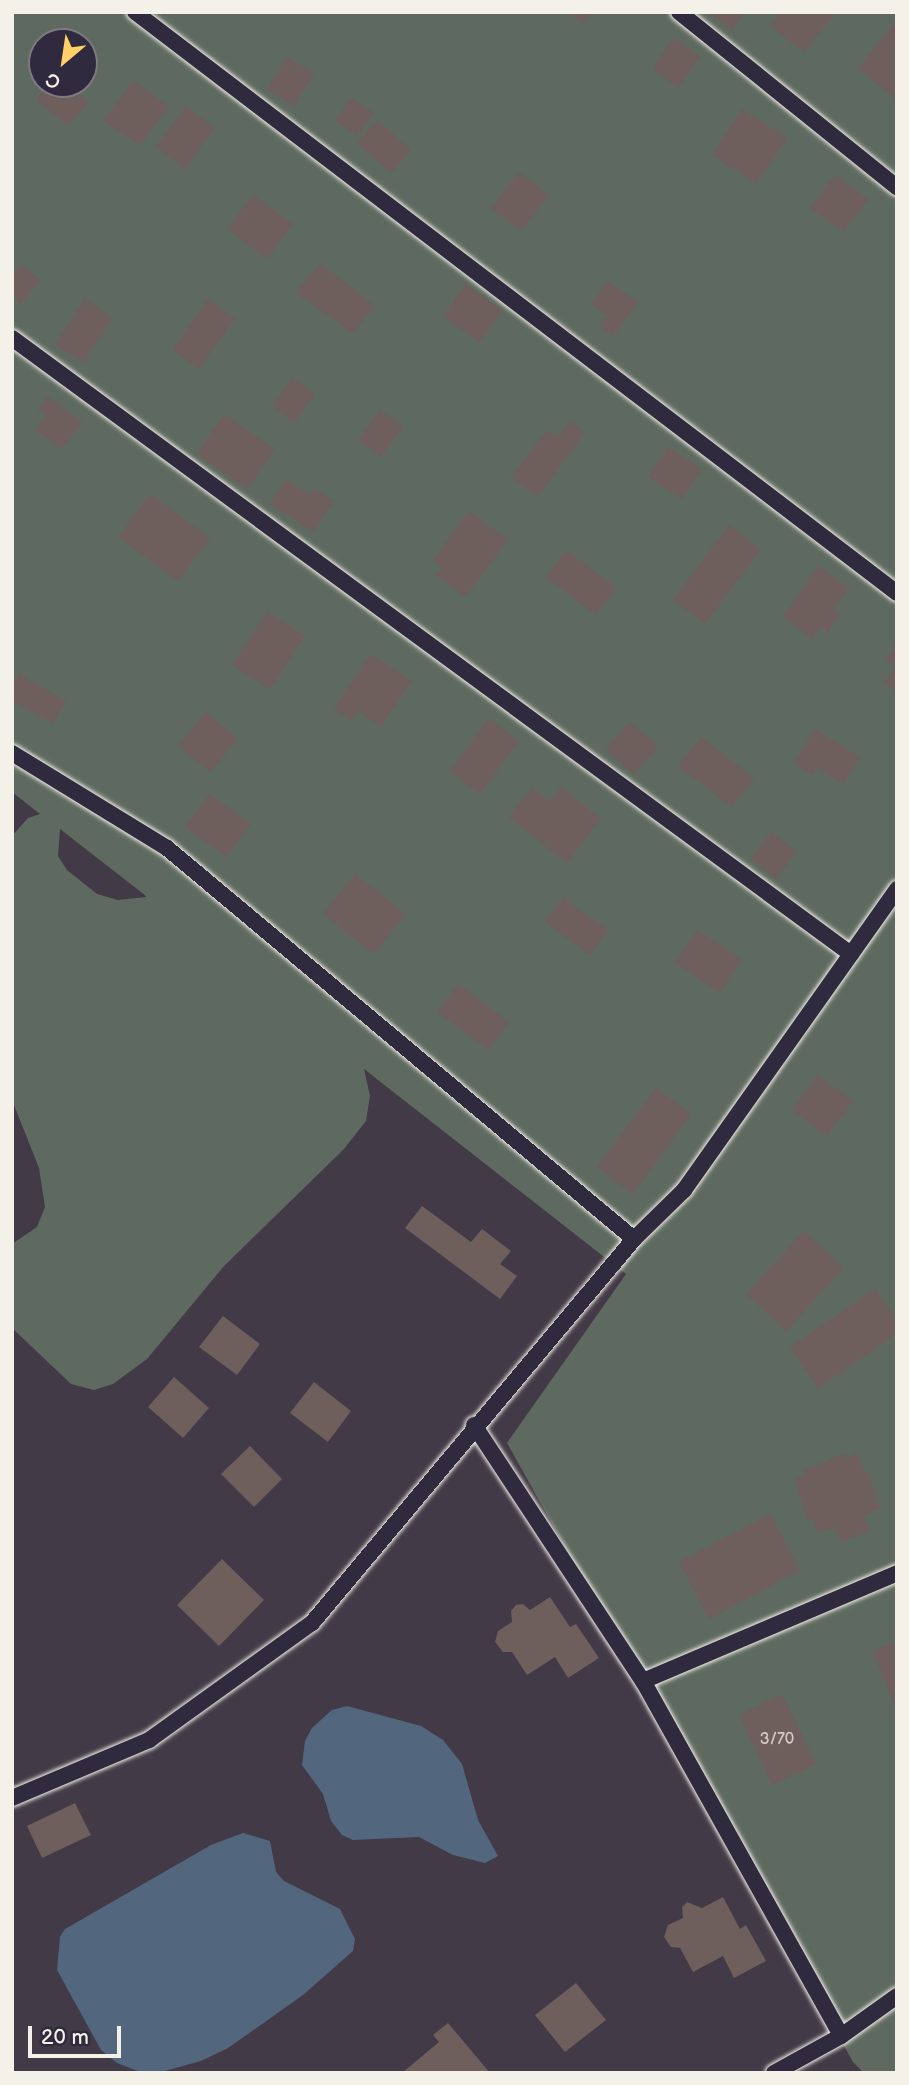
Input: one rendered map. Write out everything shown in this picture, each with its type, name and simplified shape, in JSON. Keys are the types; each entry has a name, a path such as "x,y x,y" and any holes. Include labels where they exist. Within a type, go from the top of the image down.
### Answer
{"lane":[{"path":"135,12 897,593"},
{"path":"679,12 897,187"},
{"path":"12,338 851,954"},
{"path":"12,753 167,848 634,1239"},
{"path":"12,1798 149,1740 312,1623 474,1425 634,1239 684,1190 897,889"},
{"path":"474,1425 643,1681 841,2036"},
{"path":"643,1681 897,1573"},
{"path":"774,2073 841,2036 897,1996"}],"shaded area":[{"path":"12,12 897,12 897,2073 864,2073 853,2062 507,1443 626,1274 364,1069 370,1096 366,1121 343,1150 224,1266 147,1359 113,1384 94,1390 71,1384 12,1328 12,1244 37,1227 45,1207 39,1168 12,1100 12,836 28,818 40,814 12,792","holes":["60,829 146,896 118,900 97,894 67,870 58,856"]}],"water":[{"path":"347,1706 421,1726 443,1740 462,1764 478,1820 498,1856 485,1863 453,1855 419,1837 353,1840 342,1835 331,1821 323,1794 302,1765 305,1741 312,1728 332,1710"},
{"path":"243,1833 270,1841 276,1872 284,1881 340,1909 355,1939 353,1951 303,1995 228,2048 201,2061 161,2072 140,2072 117,2063 101,2050 57,1970 60,1937 65,1929 211,1845"}],"building":[{"path":"567,12 592,12 583,24"},
{"path":"708,12 745,12 732,30"},
{"path":"781,12 831,12 834,15 804,52 770,26"},
{"path":"893,24 897,27 897,99 858,69"},
{"path":"673,38 700,56 679,88 652,69"},
{"path":"287,57 314,73 294,106 267,90"},
{"path":"134,80 169,107 140,145 103,121"},
{"path":"84,98 89,102 68,126 36,99"},
{"path":"351,98 374,113 357,136 335,121"},
{"path":"186,106 215,128 185,169 156,147"},
{"path":"742,109 787,138 757,184 712,155"},
{"path":"377,120 411,150 391,173 357,143"},
{"path":"519,172 549,195 522,230 490,209"},
{"path":"835,175 868,199 844,232 810,208"},
{"path":"253,195 293,224 267,259 227,229"},
{"path":"320,263 375,306 353,333 296,293"},
{"path":"21,264 41,280 20,304 12,297 12,274"},
{"path":"608,281 638,303 613,336 599,326 607,316 591,304"},
{"path":"466,284 503,310 479,342 443,316"},
{"path":"85,299 113,318 83,363 55,344"},
{"path":"208,299 235,318 199,369 173,350"},
{"path":"292,378 315,394 294,423 272,406"},
{"path":"47,396 82,422 62,449 35,430 46,415 38,410"},
{"path":"380,410 403,427 381,457 358,440"},
{"path":"224,414 275,449 247,489 197,454"},
{"path":"570,421 585,432 538,497 511,477 547,430 557,437"},
{"path":"668,447 702,469 682,499 648,477"},
{"path":"286,479 310,495 314,488 334,501 313,532 270,504"},
{"path":"150,494 210,538 178,581 118,537"},
{"path":"469,511 508,540 465,597 436,575 442,567 433,560"},
{"path":"729,525 761,549 705,624 673,600"},
{"path":"566,550 617,588 596,615 546,577"},
{"path":"818,566 849,588 834,609 841,614 828,632 821,627 813,639 783,617"},
{"path":"267,612 305,636 270,689 232,665"},
{"path":"897,643 897,692 884,683 896,667 886,659"},
{"path":"370,654 412,681 381,726 358,711 352,721 334,709"},
{"path":"19,674 66,701 53,724 12,700 12,686"},
{"path":"206,712 238,739 210,772 178,746"},
{"path":"489,718 519,741 480,794 450,771"},
{"path":"630,722 658,746 634,774 606,750"},
{"path":"815,729 860,757 843,784 817,768 813,775 794,763"},
{"path":"701,737 754,778 732,807 678,766"},
{"path":"561,787 601,819 567,863 509,817 532,788 549,802"},
{"path":"209,794 251,824 227,857 185,827"},
{"path":"771,832 797,851 776,879 751,859"},
{"path":"355,874 406,914 374,954 323,914"},
{"path":"563,898 608,930 590,955 545,922"},
{"path":"697,930 742,959 720,993 675,963"},
{"path":"458,984 509,1022 489,1050 437,1012"},
{"path":"818,1075 853,1101 827,1136 792,1110"},
{"path":"656,1088 691,1114 633,1194 597,1167"},
{"path":"422,1206 471,1242 482,1229 511,1251 500,1264 517,1276 500,1299 405,1228"},
{"path":"804,1231 844,1268 786,1331 746,1294"},
{"path":"875,1289 897,1320 897,1334 818,1388 790,1347"},
{"path":"223,1316 260,1344 237,1375 199,1347"},
{"path":"174,1377 209,1408 183,1438 148,1407"},
{"path":"314,1382 351,1411 328,1442 290,1413"},
{"path":"250,1446 282,1479 254,1507 221,1474"},
{"path":"845,1453 847,1458 857,1453 865,1472 868,1471 880,1508 864,1515 870,1531 842,1542 835,1527 818,1533 812,1519 807,1521 795,1479 806,1474 804,1470"},
{"path":"770,1514 800,1570 709,1619 679,1562"},
{"path":"222,1559 264,1600 219,1646 177,1605"},
{"path":"550,1597 570,1627 576,1624 599,1658 568,1678 555,1657 527,1675 512,1652 503,1652 495,1642 498,1631 512,1622 511,1611 516,1605 523,1604 530,1610"},
{"path":"897,1641 897,1710 872,1651"},
{"path":"782,1694 816,1764 772,1785 739,1715"},
{"path":"75,1803 91,1835 42,1858 27,1826"},
{"path":"723,1897 740,1929 746,1925 766,1961 734,1978 723,1956 693,1972 680,1948 671,1947 664,1937 668,1925 683,1918 682,1907 687,1902 702,1908"},
{"path":"576,1983 606,2020 565,2052 535,2015"},
{"path":"448,2023 490,2073 402,2073 439,2042 433,2035"}]}
